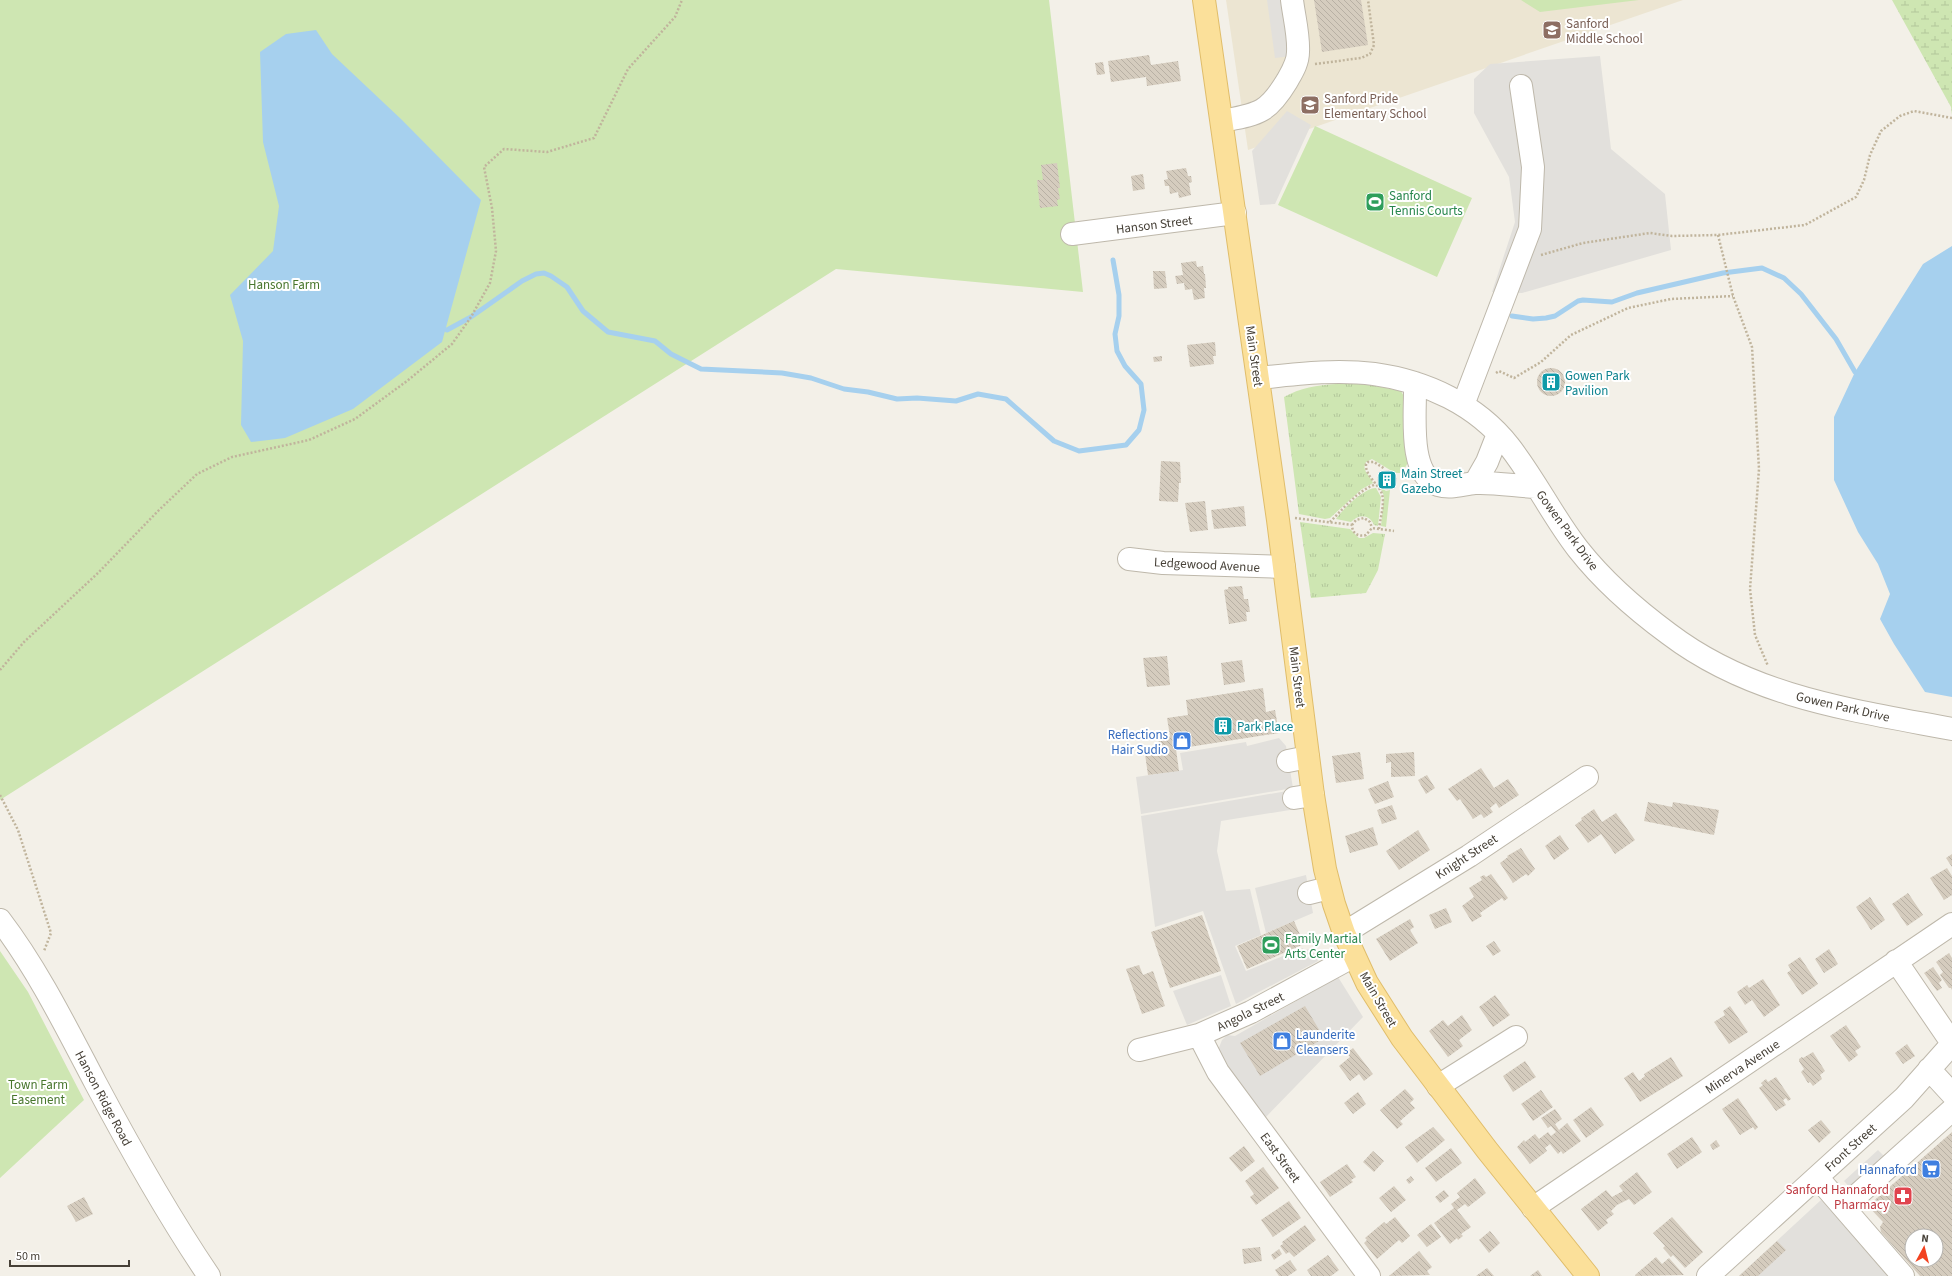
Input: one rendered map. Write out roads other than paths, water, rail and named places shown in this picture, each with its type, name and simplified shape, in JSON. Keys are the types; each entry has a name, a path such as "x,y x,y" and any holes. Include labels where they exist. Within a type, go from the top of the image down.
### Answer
{"main road":[{"name":"Main Street","path":"1204,0 1278,520 1284,567 1298,759 1319,891 1344,933 1354,956 1386,1014 1415,1057 1588,1276"}],"street":[{"path":"1222,120 1252,115 1267,108 1275,99 1295,66 1298,54 1298,44 1292,0"},
{"path":"1463,405 1530,230 1533,168 1521,86"},
{"name":"Hanson Street","path":"1072,234 1235,213"},
{"name":"Gowen Park Drive","path":"1259,378 1323,372 1353,372 1381,375 1415,383 1440,393 1463,405 1498,434 1517,458 1578,549 1612,587 1671,636 1716,664 1766,687 1846,708 1952,729"},
{"path":"1415,383 1416,452 1425,475 1440,485 1459,486 1474,483 1536,487"},
{"path":"1474,483 1484,468 1498,434"},
{"name":"Ledgewood Avenue","path":"1130,559 1163,563 1284,567"},
{"name":"Knight Street","path":"1344,933 1469,856 1587,777"},
{"name":"Hanson Ridge Road","path":"0,920 36,974 53,1003 137,1162 209,1276"},
{"name":"Minerva Avenue","path":"1533,1208 1952,924"},
{"name":"Angola Street","path":"1139,1050 1251,1012 1354,956"},
{"path":"1896,961 1952,1044"},
{"name":"East Street","path":"1208,1026 1218,1072 1369,1276"},
{"path":"1438,1086 1516,1037"},
{"name":"Front Street","path":"1708,1276 1904,1098 1952,1044"},
{"path":"1929,1069 1952,1094"},
{"path":"1846,1209 1862,1205 1911,1162 1914,1144 1952,1110"},
{"path":"1817,1177 1903,1276"}],"water":[{"path":"316,30 332,54 402,120 481,200 442,342 353,409 285,438 251,442 241,425 243,341 230,295 273,251 279,206 263,142 260,52 286,34"},
{"path":"1952,246 1952,697 1925,692 1894,644 1880,619 1890,594 1878,564 1858,532 1834,480 1834,417 1855,372 1923,264"}],"waterway":[{"path":"447,330 471,317 522,281 536,274 544,273 567,287 583,311 608,332 655,341 671,354 701,369 782,373 811,378 844,389 868,392 897,399 917,398 956,401 978,394 1006,399 1054,441 1079,451 1126,445 1139,430 1144,410 1141,384 1125,366 1117,351 1115,334 1119,316 1119,295 1113,260"},
{"path":"1512,316 1533,319 1546,318 1555,316 1578,301 1612,302 1637,293 1723,273 1762,268 1784,278 1801,294 1836,339 1855,372"}],"place":[{"name":"Sanford Middle School","path":"1552,30"},
{"name":"Sanford Pride Elementary School","path":"1310,105"},
{"name":"Sanford Tennis Courts","path":"1375,202"},
{"name":"Gowen Park Pavilion","path":"1551,382"},
{"name":"Main Street Gazebo","path":"1387,480"},
{"name":"Park Place","path":"1223,726"},
{"name":"Reflections Hair Sudio","path":"1182,741"},
{"name":"Family Martial Arts Center","path":"1271,945"},
{"name":"Launderite Cleansers","path":"1282,1041"},
{"name":"Hannaford","path":"1931,1169"},
{"name":"Sanford Hannaford Pharmacy","path":"1903,1196"}],"park label":[{"name":"Hanson Farm","path":"284,284"},
{"name":"Town Farm Easement","path":"38,1092"}]}
